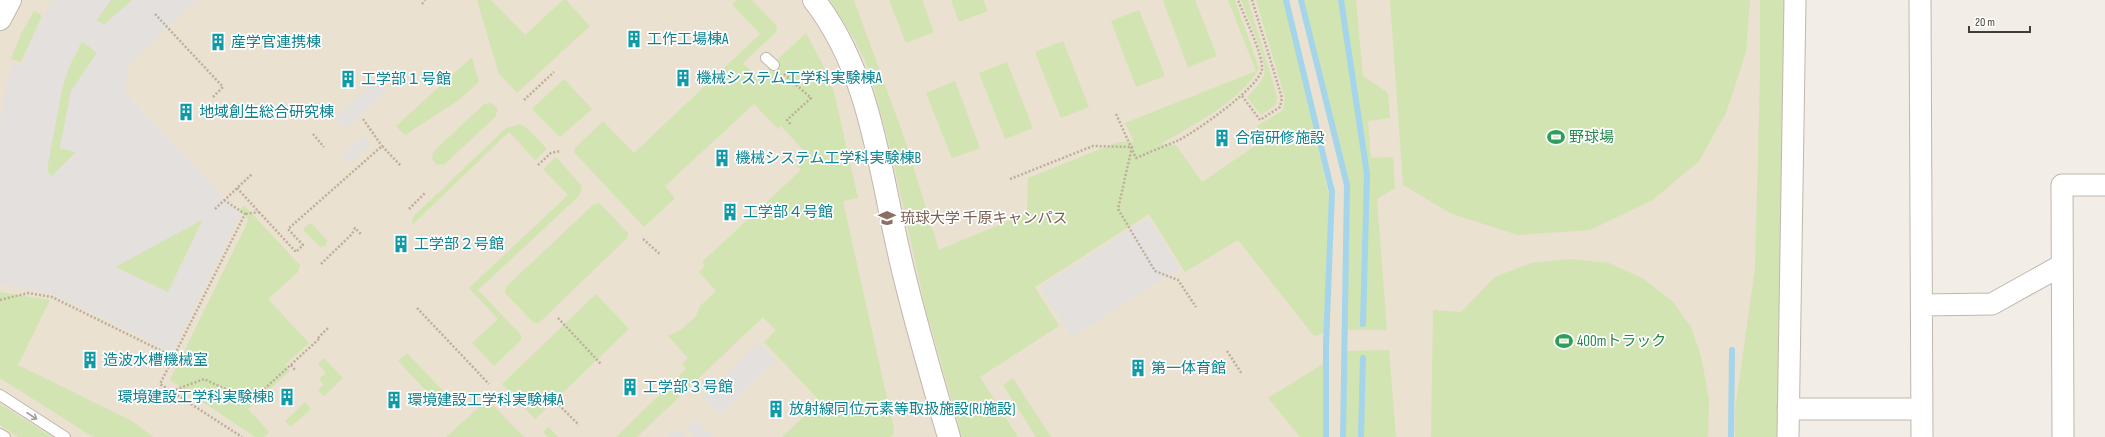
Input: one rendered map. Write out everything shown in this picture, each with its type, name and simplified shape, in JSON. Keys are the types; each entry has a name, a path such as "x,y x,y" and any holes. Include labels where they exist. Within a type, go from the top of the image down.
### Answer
{"street":[{"path":"0,19 10,0"},
{"path":"814,0 840,38 864,98 911,302 949,437"},
{"path":"1788,437 1795,0"},
{"path":"1920,0 1922,437"},
{"path":"2063,437 2062,185 2105,185"},
{"path":"1922,305 1992,304 2062,265"},
{"path":"1788,409 1922,409"}],"lane":[{"path":"766,58 774,65"},
{"path":"0,395 65,437"},
{"path":"0,434 5,437"}],"path":[{"path":"422,4 425,0"},
{"path":"1116,114 1136,158 1180,139 1242,96 1255,82 1262,70 1260,56 1238,0"},
{"path":"1242,96 1260,120 1280,107 1282,98 1252,0"},
{"path":"155,14 223,87 213,97"},
{"path":"524,100 554,72"},
{"path":"785,75 811,98 787,120 791,125"},
{"path":"363,119 382,146 401,166"},
{"path":"313,134 324,147"},
{"path":"237,188 296,252 303,245 288,229 382,146"},
{"path":"1010,179 1093,146 1132,148"},
{"path":"1132,148 1118,209 1155,271 1178,280 1196,307"},
{"path":"538,165 551,153 560,151"},
{"path":"215,209 252,174"},
{"path":"409,209 426,192"},
{"path":"224,200 245,214 259,212"},
{"path":"242,437 160,384 245,214"},
{"path":"321,264 352,234 355,228 361,234"},
{"path":"643,239 661,255"},
{"path":"0,300 28,293 52,297 174,356"},
{"path":"418,308 489,384"},
{"path":"558,318 601,364"},
{"path":"172,392 204,379 251,401 291,365 328,328"},
{"path":"1227,351 1242,374"},
{"path":"291,365 295,370"},
{"path":"559,405 579,425"}],"shaded area":[{"name":"琉球大学 千原キャンパス","path":"0,0 1778,0 1770,437 0,437"},
{"path":"52,0 111,0 96,21 104,25 132,0 197,0 128,65 125,93 234,209 241,214 172,352 53,294 0,284 0,122 8,78 13,62 22,64 34,34","holes":["82,41 97,53 71,91 60,148 76,152 51,177 47,169 62,89 69,67","202,220 168,292 115,267"]},
{"path":"376,80 386,91 345,128 335,118"},
{"path":"363,135 371,144 353,161 347,162 341,155"},
{"path":"1148,218 1180,268 1072,337 1040,287"},
{"path":"759,343 776,360 720,414 703,397"},
{"path":"696,419 713,437 694,437 686,428"},
{"path":"675,430 686,434 683,437 667,437"}],"green space":[{"path":"111,0 132,0 104,25 96,21"},
{"path":"477,0 491,0 525,35 563,0 566,0 590,26 517,93 499,74"},
{"path":"737,0 752,0 776,25 777,29 774,34 743,63 758,78 806,33 823,65 834,92 858,198 843,201 894,429 893,435 890,437 782,437 820,401 764,342 776,330 763,317 637,437 616,437 686,369 682,364 688,358 668,336 682,329 696,316 700,306 716,291 699,272 705,266 702,262 801,170 796,164 807,154 781,126 778,129 754,104 665,186 675,198 644,227 574,152 575,148 603,121 634,153 760,34 732,4"},
{"path":"830,0 854,0 904,137 939,250 1027,213 1028,178 1118,142 1134,142 1125,123 1256,71 1228,0 1235,0 1259,68 1241,91 1229,101 1161,144 1176,145 1202,182 1265,139 1257,126 1283,110 1285,98 1256,0 1286,0 1329,196 1324,333 1314,336 1238,240 1185,272 1149,214 1035,287 1059,326 980,377 1018,437 962,437 925,306 891,151 874,88 866,63 853,37"},
{"path":"889,0 922,0 934,32 906,43"},
{"path":"951,0 983,0 988,11 959,22"},
{"path":"1195,0 1217,56 1188,67 1163,1"},
{"path":"1241,0 1248,0 1277,96 1276,105 1261,115 1247,97 1263,78 1263,59"},
{"path":"1304,0 1356,0 1363,76 1388,93 1390,118 1368,121 1371,158 1393,157 1395,188 1377,199 1387,330 1347,330 1349,189"},
{"name":"野球場","path":"1390,0 1750,0 1746,52 1726,113 1699,161 1653,200 1590,230 1518,235 1452,214 1403,185"},
{"path":"1760,0 1784,0 1779,437 1735,437 1735,410 1755,268 1760,76"},
{"path":"1139,10 1165,76 1136,87 1111,21"},
{"path":"34,11 42,16 21,62 11,59 21,34"},
{"path":"82,41 97,53 71,91 60,148 76,152 51,177 47,169 62,89 69,67"},
{"path":"1063,41 1089,107 1061,118 1035,52"},
{"path":"472,57 479,82 459,100 405,135 396,126"},
{"path":"1007,62 1033,128 1005,139 979,73"},
{"path":"564,79 592,109 560,137 532,109"},
{"path":"955,81 980,148 952,158 926,93"},
{"path":"492,103 498,109 495,117 445,164 437,165 432,159 433,152 484,104"},
{"path":"520,124 529,130 547,149 535,160 509,132 412,225 414,216 506,128"},
{"path":"556,157 582,186 579,196 478,290 521,335 521,340 494,366 472,343 498,319 469,288 568,195 543,169"},
{"path":"594,204 600,204 628,233 627,238 539,323 534,323 505,293 506,287"},
{"path":"244,205 300,266 298,272 268,299 309,343 285,365 290,371 248,409 269,432 264,437 255,437 170,380 248,221 247,217 239,211"},
{"path":"203,219 168,292 115,267"},
{"path":"309,224 312,224 327,240 326,246 320,247 304,231 304,228"},
{"name":"400mトラック","path":"1570,259 1609,263 1644,279 1673,302 1691,327 1701,356 1709,399 1708,437 1431,437 1433,310 1461,312 1495,277 1531,263"},
{"path":"0,292 50,300 18,365 132,421 153,437 93,437 0,378"},
{"path":"596,294 629,329 535,419 502,384"},
{"path":"1389,350 1396,437 1344,437 1344,351"},
{"path":"407,353 444,392 435,400 398,361"},
{"path":"324,358 343,378 324,396 318,390 324,385 319,379 326,373 318,364"},
{"path":"1326,362 1325,437 1300,437 1268,398"},
{"path":"1013,378 1051,437 1036,437 1003,385"},
{"path":"305,402 311,409 291,427 285,421"},
{"path":"485,402 491,403 524,437 446,437"},
{"path":"0,404 52,437 18,437 0,425"},
{"path":"549,427 558,437 548,437 543,432"}],"waterway":[{"path":"1286,0 1332,192 1326,344 1326,437"},
{"path":"1301,0 1347,185 1343,437"},
{"path":"1341,0 1367,174 1363,324"},
{"path":"1731,437 1732,350"},
{"path":"1361,437 1363,358"}],"place":[{"name":"工作工場棟A","path":"634,39"},
{"name":"産学官連携棟","path":"218,42"},
{"name":"機械システム工学科実験棟A","path":"683,78"},
{"name":"工学部１号館","path":"348,79"},
{"name":"地域創生総合研究棟","path":"186,112"},
{"name":"野球場","path":"1556,137"},
{"name":"合宿研修施設","path":"1222,138"},
{"name":"機械システム工学科実験棟B","path":"722,158"},
{"name":"工学部４号館","path":"730,212"},
{"name":"琉球大学 千原キャンパス","path":"887,218"},
{"name":"工学部２号館","path":"401,244"},
{"name":"400mトラック","path":"1564,341"},
{"name":"造波水槽機械室","path":"90,360"},
{"name":"第一体育館","path":"1138,368"},
{"name":"工学部３号館","path":"630,387"},
{"name":"環境建設工学科実験棟B","path":"287,397"},
{"name":"環境建設工学科実験棟A","path":"394,400"},
{"name":"放射線同位元素等取扱施設(RI施設)","path":"776,409"}]}
